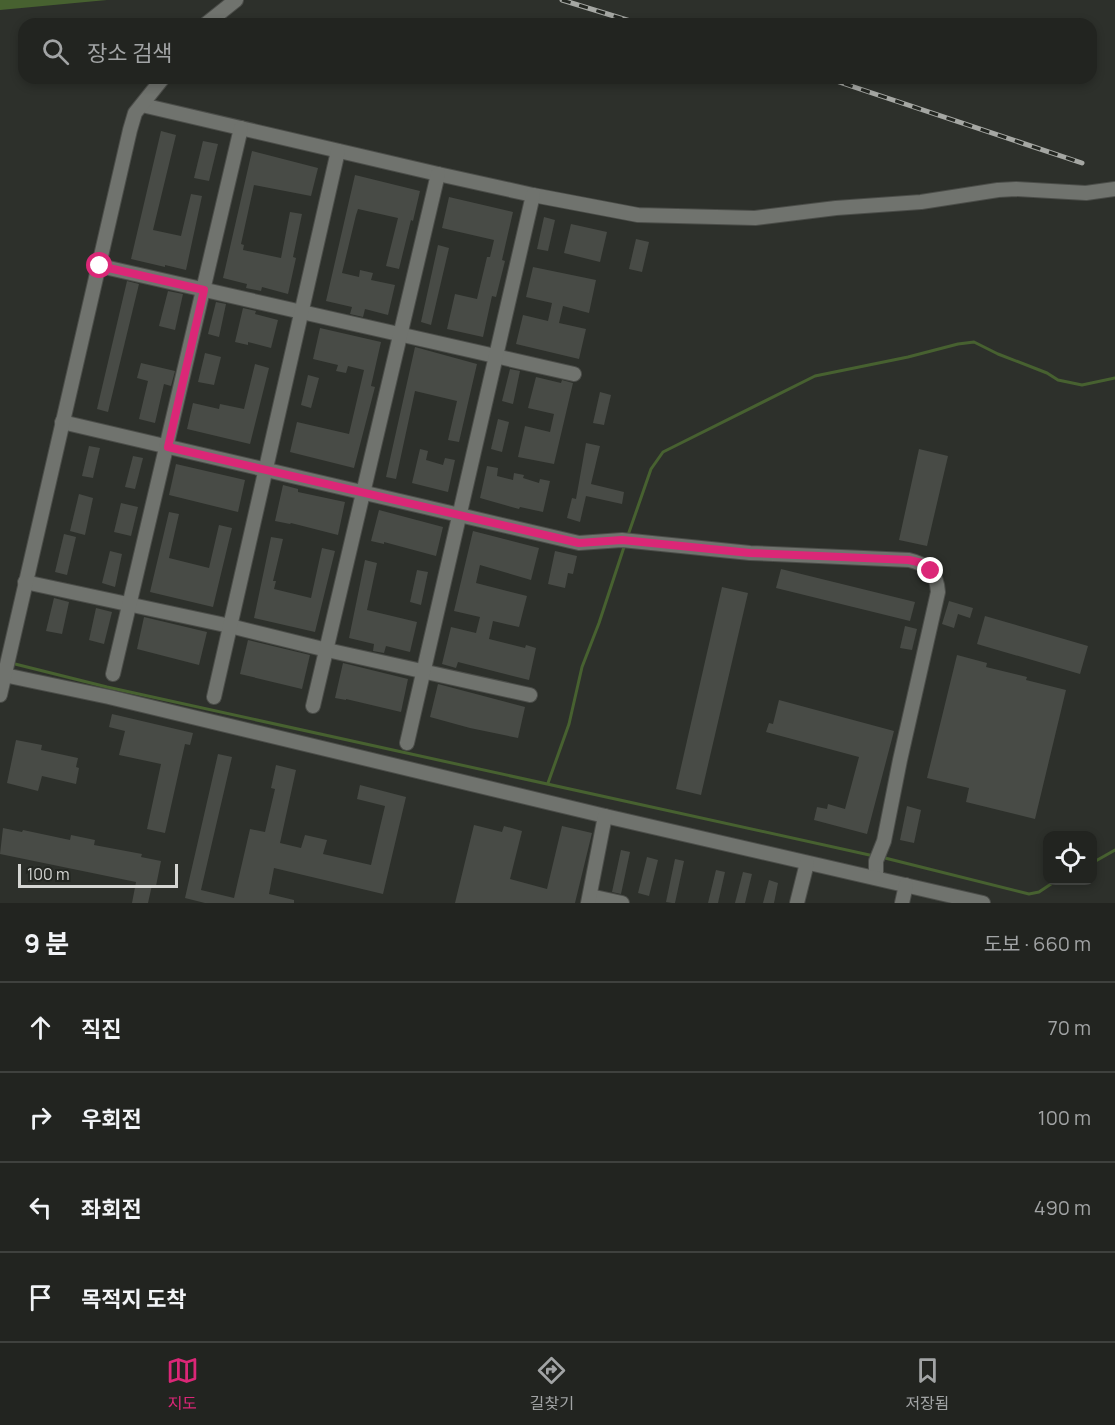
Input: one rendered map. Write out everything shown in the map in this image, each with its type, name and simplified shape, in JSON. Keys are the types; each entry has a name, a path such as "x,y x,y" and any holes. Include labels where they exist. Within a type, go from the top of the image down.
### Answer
{"street":[{"path":"214,18 236,0"},
{"path":"0,695 130,130 135,113 158,84"},
{"path":"142,105 533,195 638,214 755,218 836,208 921,202 998,190 1016,189 1086,194 1115,189"},
{"path":"113,674 241,128"},
{"path":"214,697 338,151"},
{"path":"313,706 438,174"},
{"path":"407,743 533,195"},
{"path":"100,266 574,374"},
{"path":"62,422 579,543 626,541 750,553 909,560 922,563 937,581 938,592 884,841 877,856 876,878"},
{"path":"25,582 230,626 530,695"},
{"path":"6,668 120,699 605,816 983,903"},
{"path":"605,816 589,899 622,903"},
{"path":"797,903 807,863"},
{"path":"902,903 906,885"}],"shaded area":[{"path":"0,0 107,0 0,10"}],"building":[{"path":"161,131 176,135 153,230 181,236 191,194 202,196 186,270 131,259"},
{"path":"203,141 218,144 209,181 194,178"},
{"path":"252,151 318,168 311,196 254,185 241,244 244,245 243,250 281,258 290,212 302,214 288,294 262,287 261,291 246,288 247,284 223,278"},
{"path":"355,175 420,191 399,269 386,266 398,218 358,209 356,215 342,273 359,277 360,270 373,273 371,280 395,285 388,315 365,309 363,317 350,314 352,307 326,301"},
{"path":"449,197 513,212 502,260 505,261 496,297 492,296 483,337 447,329 455,294 477,299 487,257 490,257 494,240 442,228"},
{"path":"544,217 555,220 548,251 537,249"},
{"path":"571,224 607,232 600,262 564,253"},
{"path":"636,239 649,242 642,272 629,269"},
{"path":"438,245 449,248 431,325 421,322"},
{"path":"533,267 596,280 589,313 563,306 559,323 586,329 579,359 516,344 523,315 548,321 552,303 526,297"},
{"path":"127,281 139,284 108,412 97,409"},
{"path":"168,291 183,294 175,330 159,326"},
{"path":"216,302 226,304 219,337 208,334"},
{"path":"243,308 278,320 271,348 248,342 248,345 235,342"},
{"path":"320,328 381,342 371,386 375,387 354,468 290,452 297,422 349,434 364,370 348,366 346,373 336,371 338,365 313,359"},
{"path":"415,347 477,364 459,442 448,440 457,401 415,391 396,479 386,477"},
{"path":"205,353 221,357 214,385 198,382"},
{"path":"141,363 175,371 171,386 164,384 155,423 139,419 148,381 137,378"},
{"path":"255,364 269,368 250,444 187,429 193,403 219,409 220,404 244,409"},
{"path":"510,369 520,371 513,404 502,401"},
{"path":"308,375 319,378 311,408 301,405"},
{"path":"536,377 561,383 562,380 573,383 554,464 518,457 525,426 550,432 554,414 528,408"},
{"path":"600,392 611,395 604,425 593,423"},
{"path":"498,419 509,422 502,452 491,449"},
{"path":"586,443 600,446 591,484 624,492 622,504 586,496 580,522 567,518 572,498 576,499"},
{"path":"89,446 100,448 93,478 82,476"},
{"path":"420,449 428,451 426,460 443,465 445,458 455,460 448,492 412,483"},
{"path":"919,449 948,456 927,546 899,540"},
{"path":"133,456 143,458 135,489 125,487"},
{"path":"176,464 245,480 238,512 169,495"},
{"path":"487,466 498,468 497,476 513,480 514,473 524,475 523,478 539,483 540,479 550,481 543,512 520,507 519,509 480,498"},
{"path":"283,485 298,489 298,492 345,502 338,535 275,521"},
{"path":"79,494 93,498 85,535 70,531"},
{"path":"121,503 138,507 131,536 114,532"},
{"path":"379,510 443,527 436,556 384,542 384,544 371,541"},
{"path":"169,512 179,514 169,558 209,568 219,525 232,528 213,607 150,592"},
{"path":"473,531 539,548 531,580 480,565 476,583 527,596 519,627 493,621 489,639 525,648 526,645 536,648 529,680 458,662 456,668 442,664 451,627 476,633 480,617 454,611"},
{"path":"64,534 76,537 67,575 55,572"},
{"path":"271,537 283,539 273,581 276,581 274,589 311,598 322,548 335,551 315,632 254,618"},
{"path":"110,551 122,554 115,587 102,583"},
{"path":"555,551 577,556 573,574 568,573 565,588 548,584"},
{"path":"365,560 377,563 367,610 417,622 410,652 386,646 384,653 373,651 374,644 349,638"},
{"path":"781,569 915,602 910,621 776,588"},
{"path":"417,570 428,572 421,605 410,602"},
{"path":"722,587 748,593 701,795 676,789"},
{"path":"54,598 69,602 62,634 46,631"},
{"path":"949,601 973,608 970,618 958,614 954,628 942,624"},
{"path":"96,608 112,612 104,644 89,640"},
{"path":"985,616 1088,646 1080,674 977,644"},
{"path":"144,617 207,632 199,665 137,649"},
{"path":"905,626 917,629 912,650 900,648"},
{"path":"248,640 310,655 302,689 240,674"},
{"path":"957,655 987,663 986,667 1027,677 1026,680 1066,690 1035,819 966,802 969,788 927,778"},
{"path":"343,663 408,679 401,712 335,698"},
{"path":"438,684 525,707 518,738 430,717"},
{"path":"779,700 894,731 867,834 814,820 817,807 827,809 828,804 845,809 859,757 766,732 769,723 773,724"},
{"path":"112,714 193,733 190,745 185,744 165,833 147,829 161,764 119,755 125,731 109,727"},
{"path":"16,740 42,745 41,750 78,758 76,784 42,776 38,791 7,783"},
{"path":"218,754 232,757 201,890 234,898 250,829 265,832 275,789 271,788 276,765 296,770 280,843 301,848 305,835 327,840 323,854 371,865 385,806 357,799 360,785 406,797 383,894 274,868 269,894 294,900 294,903 205,903 185,898"},
{"path":"907,806 921,810 914,843 900,840"},
{"path":"474,825 502,832 504,826 522,831 510,879 547,889 562,826 592,833 575,903 455,903"},
{"path":"3,828 70,840 71,835 95,840 94,845 142,854 141,857 161,861 156,886 152,885 148,903 132,903 136,882 0,854"},
{"path":"621,850 630,852 621,894 612,892"},
{"path":"647,857 658,860 649,896 638,893"},
{"path":"675,859 684,861 675,903 672,903 666,902"},
{"path":"716,870 725,872 718,903 708,903"},
{"path":"743,872 752,874 745,903 735,903"},
{"path":"769,880 778,883 774,903 763,903"}],"waterway":[{"path":"627,538 651,469 663,452 815,376 974,342 1047,373 1058,380 1082,385 1115,378"},
{"path":"548,783 569,724 582,667 625,544"},
{"path":"11,663 107,687 874,856"},
{"path":"1097,860 1115,850"},
{"path":"881,857 1029,894 1039,892 1050,885"}],"railway":[{"path":"562,0 620,18"},
{"path":"845,84 1082,163"}],"route":[{"path":"100,266 204,290 168,447 579,543 622,540 750,553 909,560 922,563 931,571"}]}
